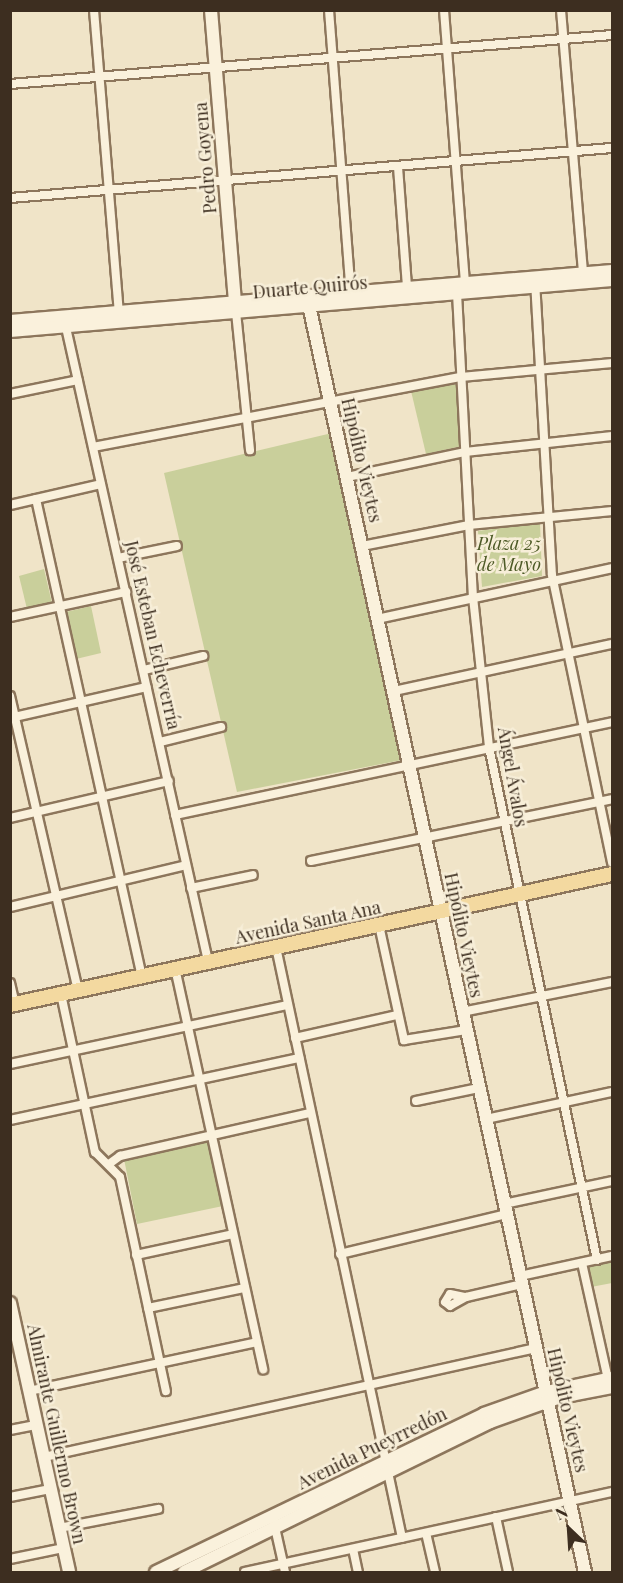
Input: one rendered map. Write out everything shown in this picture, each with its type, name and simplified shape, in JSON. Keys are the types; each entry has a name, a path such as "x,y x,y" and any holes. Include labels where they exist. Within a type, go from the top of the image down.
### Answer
{"main road":[{"name":"Pedro Goyena","path":"211,10 236,307"},
{"name":"Duarte Quirós","path":"535,282 583,273 612,271"},
{"name":"Duarte Quirós","path":"10,321 65,321 535,282 612,280"},
{"name":"Duarte Quirós","path":"351,297 407,288 461,288"},
{"name":"Hipólito Vieytes","path":"307,301 585,1572"},
{"name":"Duarte Quirós","path":"10,331 120,312 236,307"},
{"name":"Avenida Santa Ana","path":"13,1004 612,874"},
{"name":"Almirante Guillermo Brown","path":"10,1303 15,1352 29,1391 69,1572"},
{"name":"Avenida Pueyrredón","path":"156,1572 273,1521 387,1466 547,1397 611,1381"},
{"name":"Avenida Pueyrredón","path":"184,1572 273,1521"}],"street":[{"path":"94,10 120,312"},
{"path":"329,10 351,297"},
{"name":"Ángel Ávalos","path":"444,10 455,161 461,288 461,377 473,597 489,747 597,1260"},
{"path":"561,10 583,273"},
{"path":"10,84 612,35"},
{"path":"10,198 612,148"},
{"path":"398,167 407,288"},
{"path":"535,282 552,581 612,863"},
{"name":"Pedro Goyena","path":"236,307 250,450"},
{"name":"José Esteban Echeverría","path":"65,321 208,961"},
{"path":"93,447 330,400 461,377 612,363"},
{"path":"10,394 78,380"},
{"path":"347,477 465,452 612,436"},
{"path":"10,505 101,484"},
{"path":"36,499 142,976"},
{"path":"362,546 469,525 612,511"},
{"path":"118,558 177,546"},
{"path":"377,619 612,568"},
{"path":"10,617 126,592"},
{"path":"394,691 612,644"},
{"path":"144,670 203,656"},
{"path":"13,718 147,687"},
{"path":"10,696 13,718 78,990"},
{"path":"176,815 612,722"},
{"path":"160,742 220,728"},
{"path":"10,818 168,781"},
{"path":"312,861 612,799"},
{"path":"10,907 186,865"},
{"path":"191,888 253,875"},
{"path":"379,925 404,1040 466,1030"},
{"path":"276,947 402,1538"},
{"path":"175,968 263,1369"},
{"path":"462,1012 612,982"},
{"path":"10,983 13,1004"},
{"path":"61,994 95,1152 120,1177 166,1391"},
{"path":"10,1064 288,1005"},
{"path":"295,1038 397,1014"},
{"path":"10,1120 299,1058"},
{"path":"416,1101 479,1088"},
{"path":"486,1119 612,1092"},
{"path":"109,1164 120,1156 310,1113"},
{"path":"340,1254 581,1187 612,1181"},
{"path":"136,1255 233,1234"},
{"path":"466,1297 612,1256"},
{"path":"582,1263 611,1381"},
{"path":"148,1308 245,1288"},
{"path":"29,1391 257,1342"},
{"path":"44,1457 536,1348"},
{"path":"10,1430 36,1425"},
{"path":"10,1497 50,1489"},
{"path":"245,1572 284,1568 353,1549 612,1492"},
{"path":"59,1528 158,1509"},
{"path":"496,1517 508,1572"},
{"path":"273,1521 284,1568"},
{"path":"426,1533 435,1572"},
{"path":"10,1559 63,1548"},
{"path":"353,1549 358,1572"}],"green space":[{"path":"457,384 462,446 426,454 411,391"},
{"path":"332,433 402,760 237,792 164,473"},
{"name":"Plaza 25 de Mayo","path":"540,523 542,576 482,587 478,531"},
{"path":"44,569 52,603 27,609 19,576"},
{"path":"91,606 101,653 76,659 66,612"},
{"path":"209,1141 223,1206 137,1224 124,1159"},
{"path":"612,1260 612,1283 591,1287 586,1266"}]}
